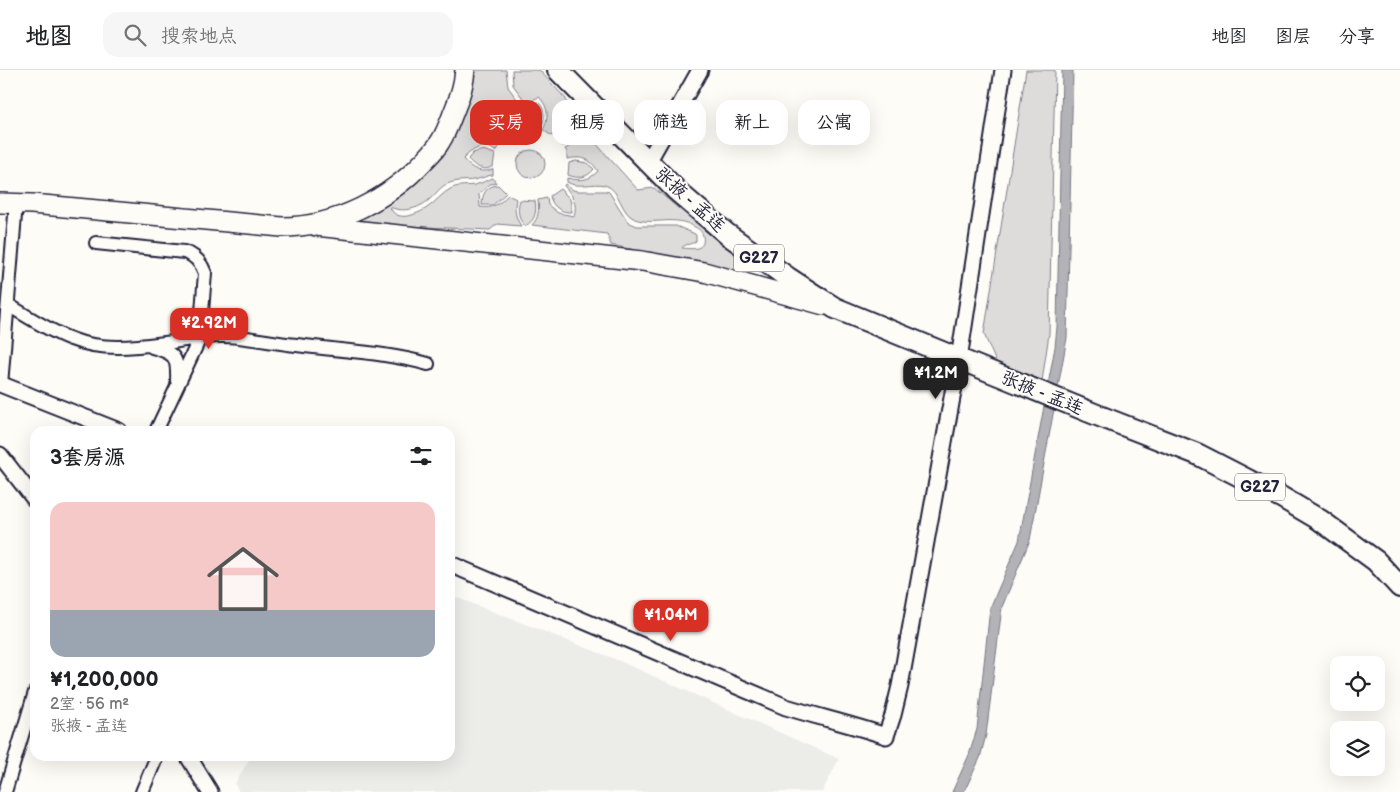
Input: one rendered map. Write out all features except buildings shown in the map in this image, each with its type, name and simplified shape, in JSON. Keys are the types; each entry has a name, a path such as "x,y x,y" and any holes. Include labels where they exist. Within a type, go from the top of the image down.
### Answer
{"highway":[{"name":"张掖 - 孟连","path":"558,70 677,191 727,234 786,277 835,308 1197,454 1320,520 1376,562 1400,587"}],"main road":[{"path":"8,203 262,225 307,225 324,222 362,207 382,196 416,170 440,143 459,99 465,70"},
{"path":"307,225 642,261 704,272 835,308"}],"street":[{"path":"648,162 700,70"},
{"path":"455,566 786,707 886,736 900,686 958,359 1003,70"},
{"path":"8,203 8,305 0,384 106,426"},
{"path":"96,243 190,253 203,266 205,273 200,338 158,426"},
{"path":"8,305 51,330 84,344 114,347 224,336 298,346 371,352 428,364"},
{"path":"144,345 166,351 174,356 177,370 177,386"},
{"path":"0,455 30,494"},
{"path":"5,792 30,709"},
{"path":"142,792 155,761"},
{"path":"191,761 210,792"}],"shaded area":[{"path":"472,70 506,70 508,87 518,100 470,100 470,145 500,145 496,152 488,147 475,149 463,159 480,171 493,169 493,175 447,184 416,208 400,210 390,207 397,215 412,215 427,208 452,188 475,185 493,178 496,183 490,184 479,194 480,207 496,205 508,195 516,199 517,219 521,226 497,224 490,230 367,224 354,221 388,205 404,194 432,167 453,135 461,118"},
{"path":"512,70 539,70 566,99 552,100 552,136 543,130 547,113 542,100 539,97 533,100 524,100 513,85"},
{"path":"1026,70 1055,70 1049,334 1042,381 996,362 984,334"},
{"path":"1062,70 1073,70 1067,338 1030,540 1002,607 986,735 980,758 964,792 952,792 969,755 977,729 990,608 1019,541 1055,347"},
{"path":"542,107 544,111 542,126"},
{"path":"571,145 597,145 638,190 654,188 720,243 746,260 748,267 746,270 737,271 611,245 607,234 532,225 538,214 538,200 547,198 548,205 558,213 574,216 575,203 570,192 564,186 565,184 577,191 609,192 628,222 637,226 676,226 695,234 696,241 682,248 697,248 702,244 703,236 701,231 687,223 679,221 642,221 630,216 614,192 605,185 576,185 567,182 567,178 584,179 591,177 598,171 592,163 585,159 567,159 565,149"},
{"path":"483,150 495,154 493,166 490,168 480,168 468,159 473,153"},
{"path":"531,150 541,154 545,164 541,174 531,178 521,174 517,164 521,154"},
{"path":"576,161 587,163 594,169 582,177 568,175 569,163"},
{"path":"498,185 506,193 493,205 482,205 486,191 490,187"},
{"path":"560,189 570,199 572,212 561,210 551,200 550,196"},
{"path":"520,200 535,201 536,209 534,216 531,222 525,226 519,214"},
{"path":"455,597 615,659 839,759 822,792 239,792 235,784 248,761 455,761"}]}
